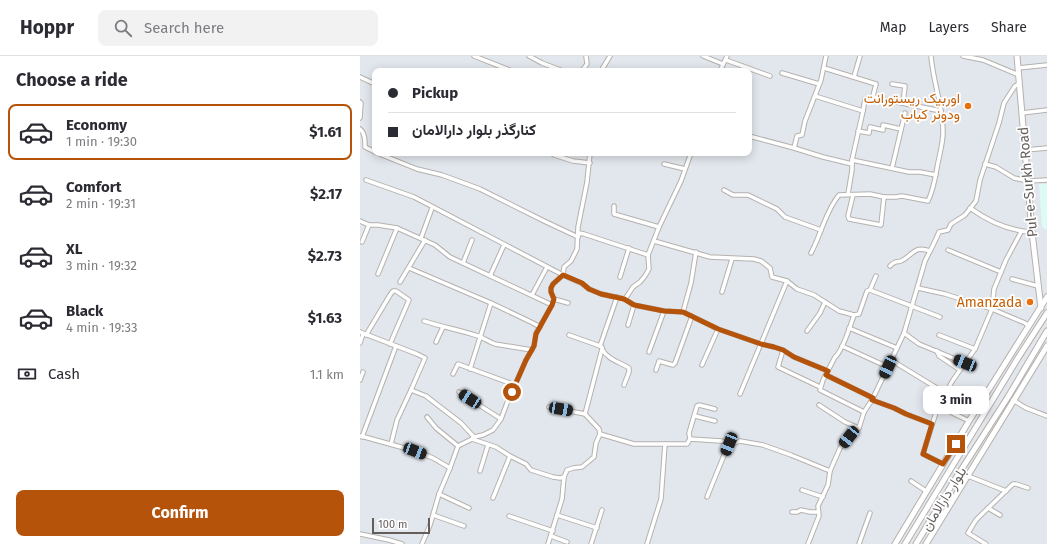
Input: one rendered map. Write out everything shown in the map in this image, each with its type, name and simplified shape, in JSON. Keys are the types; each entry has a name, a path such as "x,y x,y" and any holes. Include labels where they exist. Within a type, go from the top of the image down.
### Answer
{"street":[{"path":"474,56 504,68"},
{"path":"529,56 555,68"},
{"path":"584,68 587,64 586,56"},
{"path":"604,68 610,56"},
{"path":"703,56 725,60 748,68"},
{"path":"794,148 797,136 802,135 824,68 826,56"},
{"path":"854,77 860,56"},
{"path":"811,252 830,208 839,195 870,194 896,198 902,196 928,201 931,196 936,175 943,133 940,99 931,64 931,56"},
{"path":"962,56 983,60 1019,75"},
{"name":"Pul-e-Surkh Road","path":"1017,56 1032,232 1041,308"},
{"path":"1018,68 1047,65"},
{"path":"824,68 876,84 872,100 865,100 852,162 851,181 848,194"},
{"path":"752,70 770,76"},
{"path":"782,73 819,84"},
{"path":"360,77 372,83"},
{"path":"892,84 905,86 903,103"},
{"path":"808,544 819,516 818,506 828,485 830,471 840,448 859,428 864,412 873,399 904,333 925,261 939,232 948,230 951,224 965,215 976,201 980,180 1004,103 1015,86 1020,84"},
{"path":"815,96 863,111"},
{"path":"872,97 941,111"},
{"path":"360,102 360,118"},
{"path":"1022,113 1047,110"},
{"path":"892,168 905,112"},
{"path":"858,131 869,133 870,127 883,130 884,126 901,130"},
{"path":"360,129 363,131 365,146 372,150"},
{"path":"752,137 823,157 909,172 920,172 936,175"},
{"path":"1026,150 1047,148"},
{"path":"384,156 417,169 442,175 480,189 578,237"},
{"path":"557,156 573,161 590,163"},
{"path":"422,544 430,525 439,494 458,446 493,430 501,419 526,360 534,346 536,334 552,305 554,299 551,288 553,284 563,275 564,266 571,261 577,249 578,227 590,156"},
{"path":"624,299 633,287 646,276 649,268 648,255 659,227 672,202 690,156"},
{"path":"664,164 685,169"},
{"path":"985,164 996,167 1014,178 1028,181 1047,180"},
{"path":"366,180 414,197 432,208 504,245 582,283 589,289 601,294 624,299 634,305 664,311 683,312 718,329 783,350 873,399 932,424"},
{"path":"724,190 733,195 748,196 777,209 786,217 821,230"},
{"path":"853,195 848,216 849,219 881,225 884,197"},
{"path":"614,206 614,214 659,227"},
{"path":"421,238 432,208"},
{"path":"970,208 982,217 996,223 1021,232 1032,232"},
{"path":"360,222 369,225 378,224 397,228 421,238 435,245 450,257 552,305"},
{"path":"362,242 369,225"},
{"path":"378,274 397,228"},
{"path":"943,464 923,454 938,406 944,393 974,349 992,309 994,289 1006,260 1021,232"},
{"path":"578,237 579,233 584,234 648,255"},
{"path":"400,282 425,240"},
{"path":"463,263 472,240"},
{"path":"654,241 710,257 754,259 761,261 770,268 772,277 787,281 797,288 814,295 838,311 854,315 859,314 865,295 867,291 870,290 876,276"},
{"path":"490,276 504,245"},
{"path":"620,277 629,248"},
{"path":"890,266 894,262 900,261 909,256 913,251 925,249 930,251"},
{"path":"948,250 1001,272"},
{"path":"683,312 691,283 696,252"},
{"path":"722,292 732,259"},
{"path":"532,295 547,267"},
{"path":"409,268 491,303 540,327"},
{"path":"1012,279 1038,286"},
{"path":"740,394 787,281"},
{"path":"918,288 945,294 992,309 1029,326"},
{"path":"870,290 940,317"},
{"path":"360,343 363,334 393,291 396,291 409,300 390,344"},
{"path":"585,414 601,347 617,297"},
{"path":"894,544 969,421 1047,298"},
{"path":"554,299 568,302"},
{"path":"807,331 825,302"},
{"path":"470,369 491,303"},
{"path":"628,325 634,305"},
{"path":"1041,308 1047,313"},
{"path":"649,352 664,311"},
{"name":"بلوار دارالامان","path":"905,544 1047,313"},
{"path":"820,387 842,346 854,315"},
{"path":"656,370 659,361 673,365 675,363 692,316"},
{"path":"424,321 480,336 490,343 532,350"},
{"path":"436,342 443,327"},
{"path":"849,328 897,348"},
{"path":"702,365 718,329"},
{"name":"بلوار دارالامان","path":"916,544 1008,397 1047,331"},
{"path":"904,333 919,344 965,363"},
{"path":"363,334 425,358 412,390 397,420 391,444"},
{"path":"569,335 601,347 603,352 613,360 629,368 624,385"},
{"path":"939,335 974,349"},
{"path":"396,346 361,436 415,451 433,458 450,468"},
{"path":"842,346 888,367"},
{"path":"926,544 1047,346"},
{"path":"783,350 778,367 820,387 820,390 864,412"},
{"path":"936,351 939,356 960,370"},
{"path":"891,360 944,393"},
{"path":"453,374 457,364 515,385"},
{"path":"360,380 363,372"},
{"path":"412,390 426,396 461,423 473,438 496,447 526,464 531,470 553,478 564,477"},
{"path":"459,392 501,419"},
{"path":"1008,397 1026,408 1047,416"},
{"path":"600,434 634,444 687,444 690,439 689,433 698,405 715,409"},
{"path":"819,405 845,422 859,428"},
{"path":"938,406 969,421"},
{"path":"548,544 558,515 562,499 564,477 567,470 582,467 594,457 596,443 600,434 600,429 585,414 549,407"},
{"path":"695,416 715,421"},
{"path":"427,417 436,428 458,446"},
{"path":"690,439 721,441 729,444 740,441 763,446 791,455 830,471"},
{"path":"647,544 661,499 665,444"},
{"path":"707,497 729,444"},
{"path":"480,471 488,445"},
{"path":"493,498 510,456"},
{"path":"968,476 1006,491"},
{"path":"911,481 926,491"},
{"path":"986,544 968,532 976,520 1013,484 1028,488"},
{"path":"802,490 823,496"},
{"path":"439,494 469,508"},
{"path":"988,508 1000,515"},
{"path":"591,544 602,510"},
{"path":"792,512 801,510 818,512"},
{"path":"859,544 870,513"},
{"path":"433,515 464,526"},
{"path":"558,515 597,528"},
{"path":"509,516 553,531"},
{"path":"360,534 402,544"},
{"path":"550,536 567,542"}],"shaded area":[{"path":"1039,184 1047,184 1047,230 1042,227"}],"place":[{"name":"اوربیک ریستورانت ودونر کباب","path":"968,106"},
{"name":"Amanzada","path":"1030,302"}],"route":[{"path":"512,392 534,346 536,334 552,305 554,299 551,288 553,284 563,275 582,283 589,289 601,294 624,299 634,305 664,311 683,312 718,329 783,350 794,357 828,371 826,375 873,398 872,400 932,424 923,454 943,464 956,444"}]}
